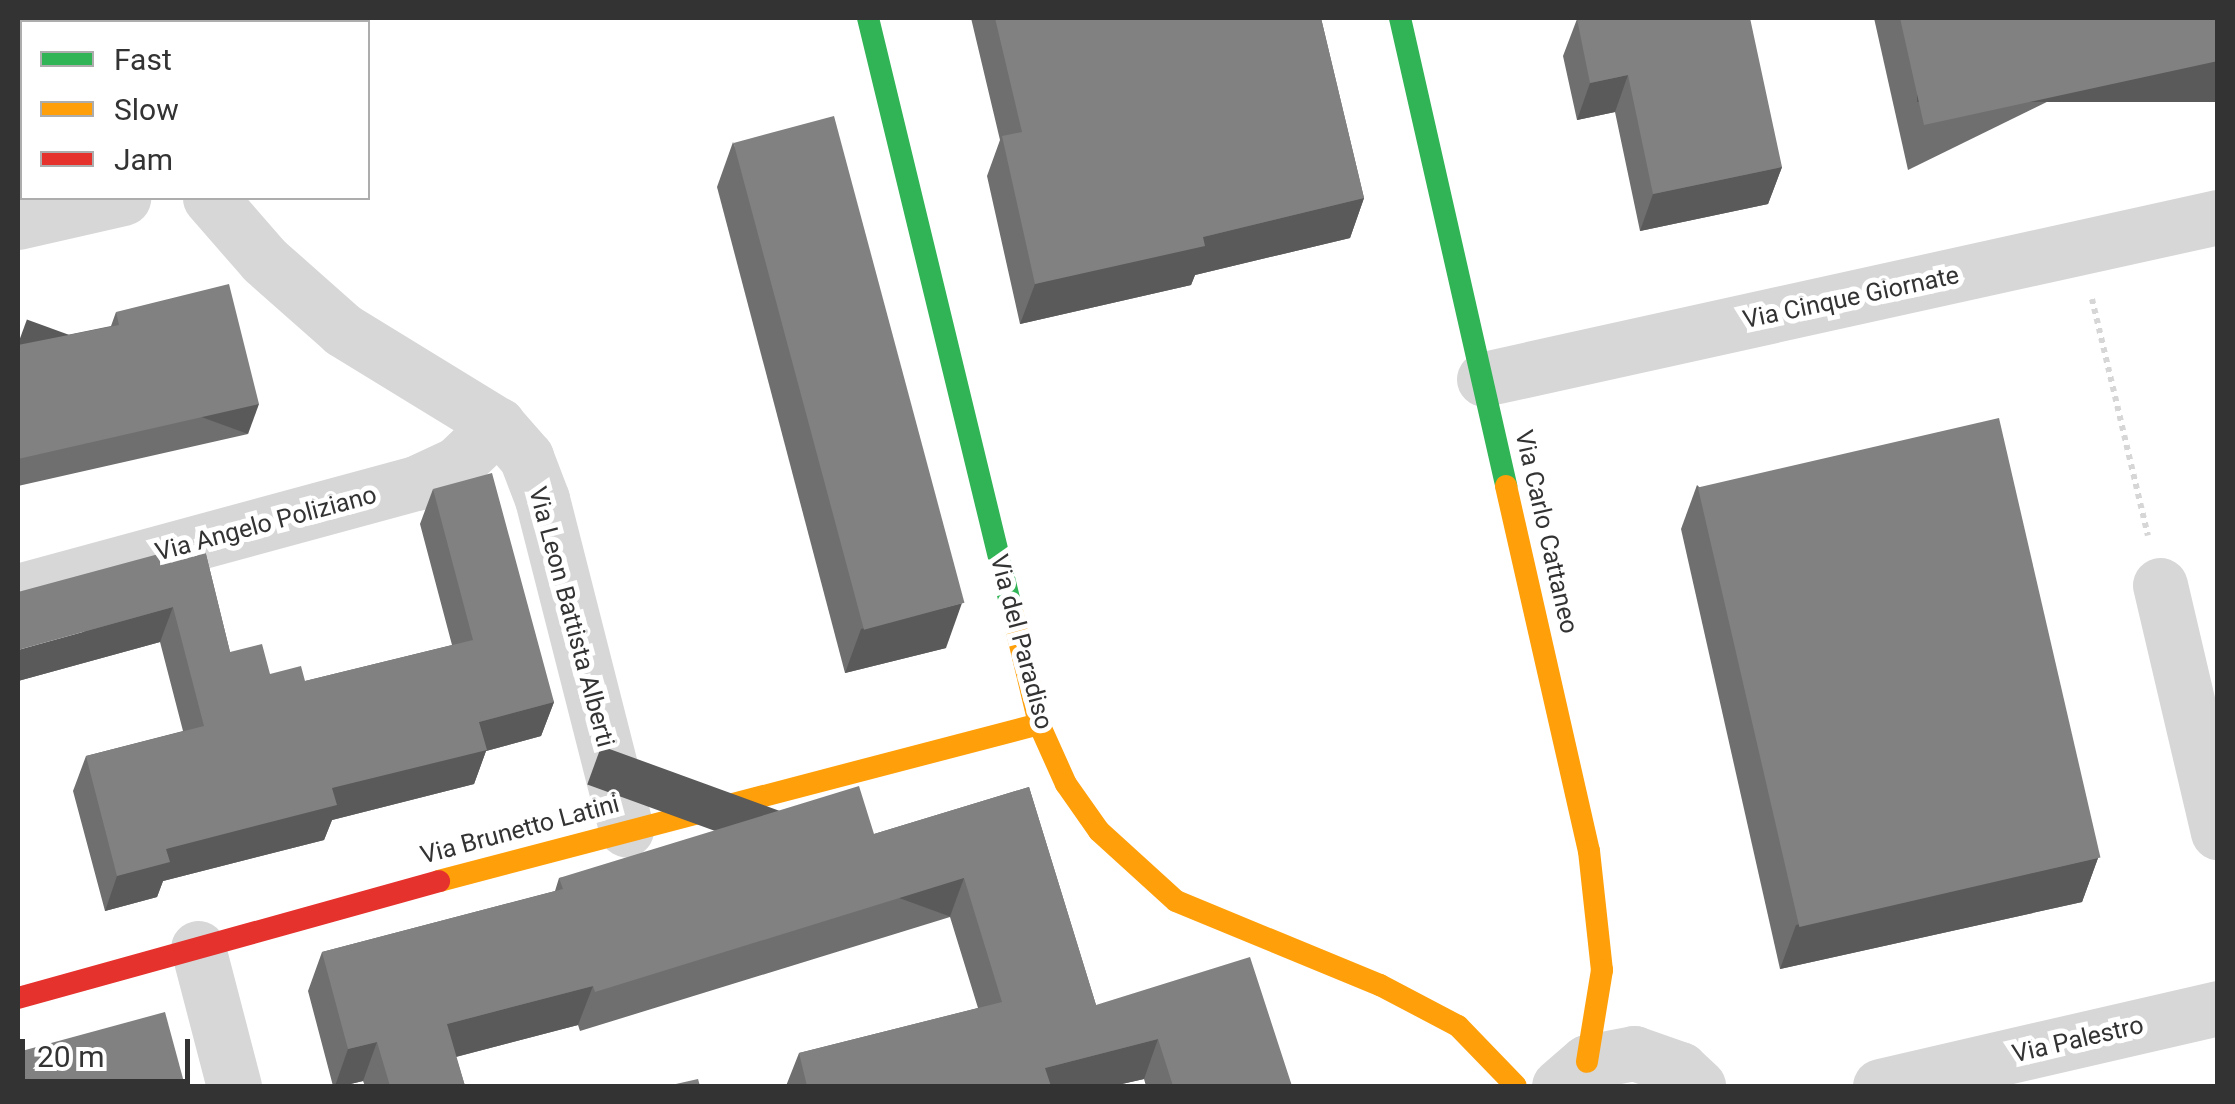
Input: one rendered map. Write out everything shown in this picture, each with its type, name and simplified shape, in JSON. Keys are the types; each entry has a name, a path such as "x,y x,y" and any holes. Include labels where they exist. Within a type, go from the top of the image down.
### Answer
{"street":[{"name":"Via del Paradiso","path":"868,18 1039,724 1066,784 1099,832 1176,901 1380,985 1458,1026 1516,1086"},
{"name":"Via Carlo Cattaneo","path":"1400,18 1589,851 1602,970 1573,1074"},
{"path":"18,222 114,200"},
{"name":"Via Leon Battista Alberti","path":"212,200 264,260 343,330 420,383 498,425 526,457 542,499 626,829"},
{"name":"Via Cinque Giornate","path":"1484,379 2218,217"},
{"name":"Via Angelo Poliziano","path":"18,591 416,483 457,464 498,425"},
{"path":"2160,585 2218,832"},
{"name":"Via Brunetto Latini","path":"18,998 626,829 1039,724"},
{"path":"198,948 234,1086"},
{"name":"Via Palestro","path":"1880,1086 2218,1008"},
{"path":"1573,1074 1607,1054 1658,1057 1698,1086"}],"path":[{"path":"2080,247 2160,585"}],"building":[{"path":"995,18 1321,18 1364,198 1203,237 1205,246 1035,284 1002,136 1022,132"},
{"path":"1750,18 1782,167 1653,194 1628,75 1590,83 1577,19"},
{"path":"1900,18 2218,18 2218,61 1924,125"},
{"path":"834,116 964,603 864,630 734,143"},
{"path":"229,284 259,404 18,459 18,345 119,325 116,312"},
{"path":"1999,418 2100,857 1799,927 1698,488"},
{"path":"492,473 554,702 479,722 487,750 332,788 337,805 166,849 170,862 117,876 86,756 204,726 173,607 18,650 18,592 203,542 230,652 262,644 270,674 301,666 305,681 473,640 433,489"},
{"path":"859,786 874,834 1029,787 1096,1005 1250,957 1292,1086 1173,1086 1158,1039 1045,1068 1051,1086 807,1086 799,1053 1002,1002 964,878 595,992 593,986 447,1024 465,1086 390,1086 377,1042 348,1049 322,952 563,889 559,878"},
{"path":"165,1012 185,1086 18,1086 18,1052"},
{"path":"698,1079 700,1086 667,1086"}],"traffic: fast":[{"path":"868,18 1011,607"},
{"path":"1400,18 1506,486"}],"traffic: slow":[{"path":"1506,486 1589,851 1602,970 1587,1062"},
{"path":"1011,607 1039,724 1066,784 1099,831 1176,901 1380,985 1458,1026 1516,1086"},
{"path":"439,881 1039,724"}],"traffic: jam":[{"path":"18,998 439,881"}]}
